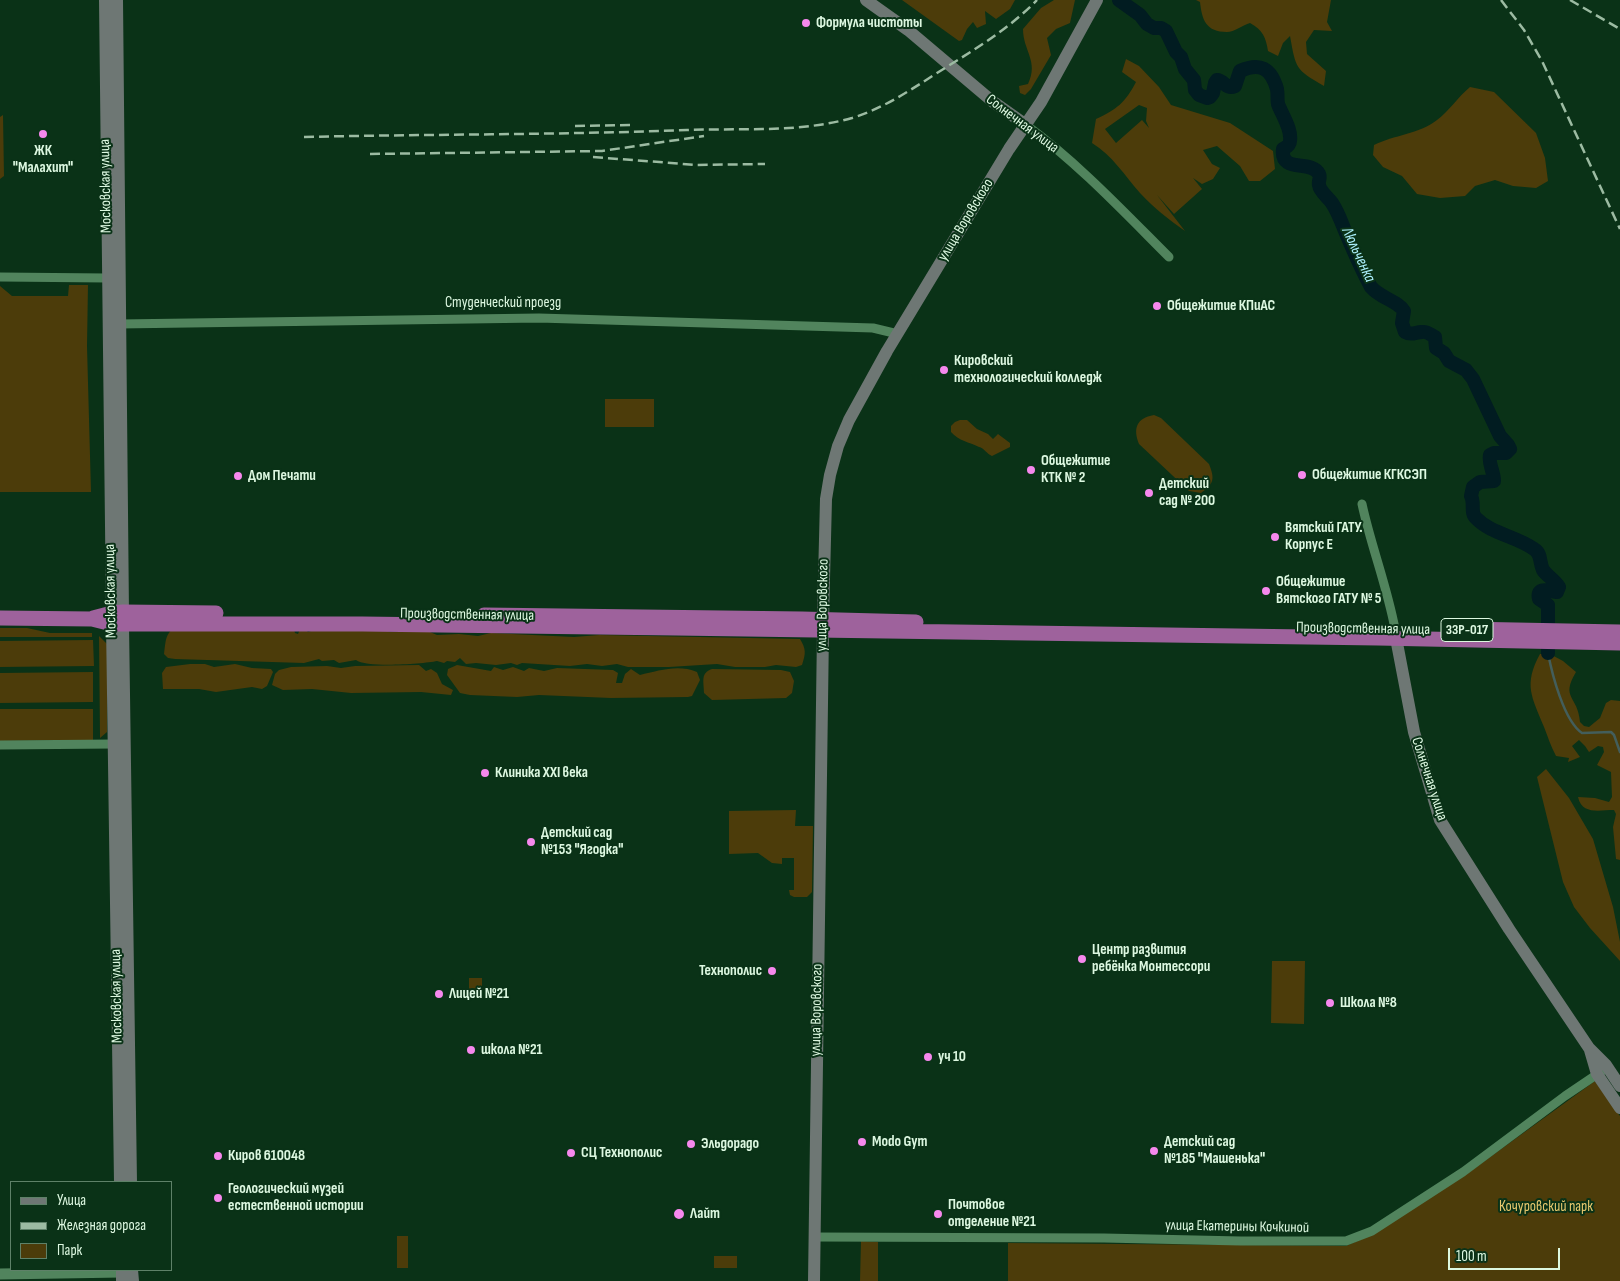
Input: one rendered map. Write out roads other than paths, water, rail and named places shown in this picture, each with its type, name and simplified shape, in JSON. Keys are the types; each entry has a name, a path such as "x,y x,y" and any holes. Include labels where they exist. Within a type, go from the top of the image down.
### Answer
{"highway":[{"name":"Производственная улица","path":"0,618 1031,625 1539,636 1620,632"},
{"name":"Производственная улица","path":"1559,636 1620,643"}],"main road":[{"name":"Московская улица","path":"105,0 107,278 113,324"},
{"name":"Московская улица","path":"117,0 113,324 119,744 131,1181"},
{"name":"Солнечная улица","path":"866,0 908,30 992,101 1026,125"},
{"name":"улица Воровского","path":"814,1281 824,528 830,475 838,446 865,390 1009,149 1041,102 1097,0"},
{"name":"Солнечная улица","path":"1396,634 1414,732 1440,820 1508,929 1589,1048 1620,1108"},
{"name":"Московская улица","path":"119,744 120,1181"},
{"name":"Солнечная улица","path":"1602,1071 1620,1086"}],"street":[{"name":"Солнечная улица","path":"1026,125 1099,187 1169,257"},
{"path":"0,277 107,278"},
{"name":"Студенческий проезд","path":"113,324 539,318 873,328 898,334"},
{"name":"Солнечная улица","path":"1362,504 1385,585 1396,634"},
{"path":"0,745 119,744"},
{"name":"улица Екатерины Кочкиной","path":"814,1236 1095,1238 1241,1242 1346,1241 1372,1231 1454,1177 1602,1071"},
{"path":"0,1274 127,1274"}],"waterway":[{"name":"Люльченка","path":"1119,0 1140,15 1147,24 1166,31 1176,52 1181,57 1185,69 1194,80 1195,90 1199,95 1207,98 1210,97 1217,80 1227,86 1235,86 1240,71 1247,68 1259,67 1272,76 1277,89 1278,104 1290,132 1289,144 1283,149 1283,157 1291,164 1310,167 1319,174 1320,188 1336,210 1371,287 1404,311 1402,323 1405,332 1412,334 1426,332 1435,337 1436,348 1444,353 1449,361 1466,370 1473,379 1500,436 1510,449 1506,453 1490,455 1494,481 1480,482 1473,487 1471,496 1473,513 1476,518 1489,528 1537,551 1543,570 1559,587 1557,592 1544,590 1539,592 1539,599 1548,605 1548,653"},
{"path":"1548,653 1552,673 1564,708 1576,727 1582,733 1611,732 1614,735 1620,752"}],"railway":[{"path":"304,137 770,129 832,123 864,114 906,93 989,40 1037,0"},
{"path":"1501,0 1524,30 1542,61 1620,229"},
{"path":"1570,0 1620,29"},
{"path":"575,126 633,125"},
{"path":"370,154 602,151 704,136"},
{"path":"593,157 697,165 765,164"}],"place":[{"name":"Формула чистоты","path":"806,23"},
{"name":"ЖК \"Малахит\"","path":"43,134"},
{"name":"Общежитие КПиАС","path":"1157,306"},
{"name":"Кировский технологический колледж","path":"944,370"},
{"name":"Общежитие КТК № 2","path":"1031,470"},
{"name":"Общежитие КГКСЭП","path":"1302,475"},
{"name":"Дом Печати","path":"238,476"},
{"name":"Детский сад № 200","path":"1149,493"},
{"name":"Вятский ГАТУ. Корпус Е","path":"1275,537"},
{"name":"Общежитие Вятского ГАТУ № 5","path":"1266,591"},
{"name":"Клиника XXI века","path":"485,773"},
{"name":"Детский сад №153 \"Ягодка\"","path":"531,842"},
{"name":"Центр развития ребёнка Монтессори","path":"1082,959"},
{"name":"Технополис","path":"772,971"},
{"name":"Лицей №21","path":"439,994"},
{"name":"Школа №8","path":"1330,1003"},
{"name":"школа №21","path":"471,1050"},
{"name":"уч 10","path":"928,1057"},
{"name":"Modo Gym","path":"862,1142"},
{"name":"Эльдорадо","path":"691,1144"},
{"name":"Детский сад №185 \"Машенька\"","path":"1154,1151"},
{"name":"СЦ Технополис","path":"571,1153"},
{"name":"Киров 610048","path":"218,1156"},
{"name":"Геологический музей естественной истории","path":"218,1198"},
{"name":"Лайт","path":"679,1214"},
{"name":"Почтовое отделение №21","path":"938,1214"}],"park label":[{"name":"Кочуровский парк","path":"1546,1207"}]}
